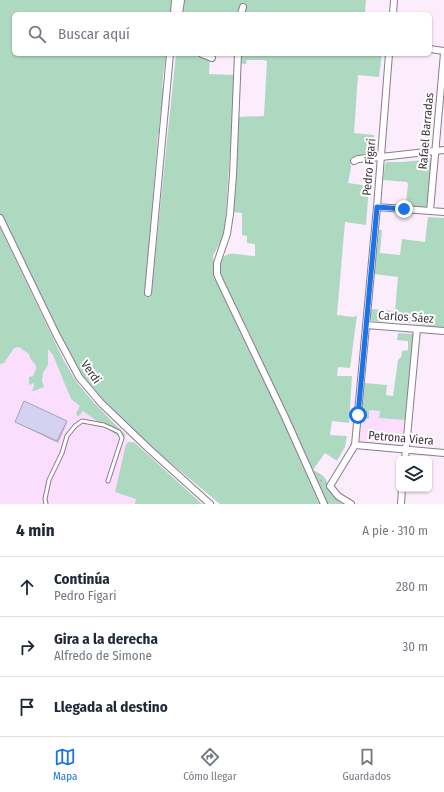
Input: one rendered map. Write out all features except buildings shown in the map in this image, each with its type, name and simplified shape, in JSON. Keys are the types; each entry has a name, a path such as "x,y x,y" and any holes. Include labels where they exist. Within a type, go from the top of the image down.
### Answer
{"street":[{"path":"174,12 175,0"},
{"path":"179,12 180,0"},
{"path":"393,12 394,0"},
{"path":"242,12 243,7"},
{"path":"432,50 444,52"},
{"name":"Rafael Barradas","path":"430,211 444,52"},
{"path":"148,293 170,56"},
{"path":"207,56 212,58"},
{"path":"238,56 230,214 227,234 217,263 218,274 324,504"},
{"name":"Pedro Figari","path":"330,486 355,446 390,56"},
{"path":"354,161 358,159 444,150"},
{"path":"377,207 444,212"},
{"name":"Verdi","path":"0,218 56,334 79,377 101,403 210,504"},
{"name":"Carlos Sáez","path":"366,325 444,331"},
{"path":"405,456 417,329"},
{"name":"Petrona Viera","path":"355,446 444,453"},
{"path":"330,486 338,496 351,504"},
{"path":"401,504 402,492"}],"lane":[{"path":"46,504 45,499 49,480 62,453 68,436 75,426 82,422 104,424 119,432 122,438 108,481"}],"path":[{"path":"311,475 330,486"}],"shaded area":[{"path":"41,326 84,402 152,460 138,504 0,504 0,353"},
{"path":"369,410 380,411 379,418 405,420 403,447 358,443 361,418 368,419"}],"green space":[{"path":"0,0 172,0 171,12 12,12 12,56 166,56 159,128 162,128 158,134 145,297 151,297 176,56 210,57 209,74 234,75 225,225 223,237 213,256 215,270 322,504 220,504 107,410 78,375 0,213"},
{"path":"182,0 366,0 365,12 181,11"},
{"path":"240,56 382,56 379,77 358,75 354,133 374,135 374,148 370,155 350,159 351,167 348,183 369,186 366,225 345,222 337,315 354,317 357,315 350,368 338,367 337,376 352,376 349,423 332,421 330,435 347,436 345,447 337,461 325,453 313,470 324,477 334,496 343,504 327,504 246,326 221,277 221,264 223,257 226,255 255,256 255,244 247,243 247,236 242,235 242,213 232,212 238,117 264,116 267,61 247,60 246,64 241,63"},
{"path":"426,158 433,158 430,208 405,210 408,185 407,182 383,180 385,164 387,162 423,160"},
{"path":"428,217 444,218 444,328 407,322 372,321 370,319 371,309 395,311 398,277 374,274 379,230 382,230 380,253 400,255 402,239 425,242"},
{"path":"0,227 71,373 92,401 126,435 122,439 83,411 78,417 76,413 80,406 71,399 53,355 48,349 48,365 43,373 42,381 44,387 34,391 32,391 34,383 29,385 29,377 33,376 36,366 29,354 19,347 14,348 4,363 0,364"},
{"path":"398,333 414,334 405,420 379,418 380,411 369,410 369,419 361,418 364,383 387,385 386,395 393,396 398,360 401,357 402,351 408,350 408,341 397,340"},
{"path":"129,442 134,442 202,504 135,504 136,499 115,492 126,444"}],"route":[{"path":"358,415 377,207 404,209"}]}
